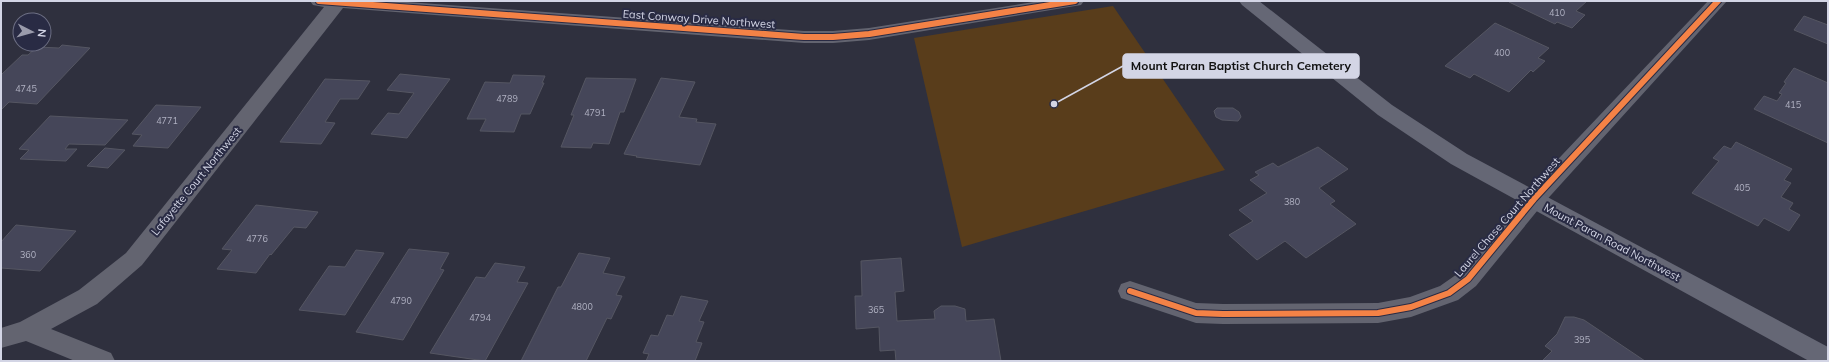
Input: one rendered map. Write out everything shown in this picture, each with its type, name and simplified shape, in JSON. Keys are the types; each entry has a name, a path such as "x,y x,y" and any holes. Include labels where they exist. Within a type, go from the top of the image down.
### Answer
{"main road":[{"name":"Mount Paran Road Northwest","path":"1248,1 1385,110 1459,159 1828,359"}],"street":[{"name":"East Conway Drive Northwest","path":"328,2 804,37 833,37 869,34 1075,1"},
{"name":"Laurel Chase Court Northwest","path":"1130,291 1196,313 1361,314 1411,307 1436,299 1468,279 1534,199 1718,1"},
{"name":"Lafayette Court Northwest","path":"1,338 27,330 88,297 134,259 328,2"},
{"path":"27,330 102,361"}],"shaded area":[{"path":"1113,6 1225,170 962,247 914,38"}],"building":[{"path":"1587,1 1576,11 1585,15 1572,28 1557,22 1555,24 1509,2"},
{"path":"1804,16 1828,25 1828,44 1794,30"},
{"path":"1495,23 1549,48 1538,58 1545,61 1533,72 1531,70 1509,92 1474,74 1470,78 1445,66"},
{"path":"62,45 90,48 37,104 9,102 1,110 1,75 22,55 28,55 31,52 52,52 52,48 59,48"},
{"path":"1794,68 1828,83 1828,143 1754,109 1764,96 1777,101 1782,94 1779,93 1786,83 1784,82"},
{"path":"400,74 450,79 407,138 371,134 388,113 399,114 414,93 387,90"},
{"path":"513,75 545,76 542,83 544,83 530,114 521,114 514,132 480,131 486,119 467,119 485,82 510,83"},
{"path":"586,78 636,79 624,112 620,112 609,144 593,143 591,148 561,147 574,115 571,115"},
{"path":"661,78 695,82 679,117 697,119 696,122 716,124 700,165 636,157 637,156 624,154"},
{"path":"325,79 370,81 358,99 340,99 325,122 335,123 321,144 280,142"},
{"path":"156,105 201,107 168,148 133,146 142,135 132,134"},
{"path":"1217,108 1233,108 1239,112 1241,117 1238,121 1222,120 1216,117 1214,111"},
{"path":"50,116 128,120 105,145 69,144 65,149 77,149 66,161 20,159 29,150 19,149"},
{"path":"1736,142 1792,169 1784,180 1791,183 1781,197 1793,203 1789,209 1800,215 1789,231 1764,218 1758,226 1692,193 1719,161 1713,158 1724,146 1731,149"},
{"path":"1318,147 1348,169 1319,188 1335,201 1330,204 1356,224 1306,258 1285,241 1257,260 1229,235 1253,221 1239,210 1267,193 1250,180 1259,175 1255,172 1273,163 1278,167"},
{"path":"105,148 125,150 108,168 87,166"},
{"path":"256,205 318,212 306,228 294,227 271,255 270,254 256,273 217,269 232,250 222,249"},
{"path":"16,225 76,231 40,271 1,268 1,242"},
{"path":"409,249 449,253 440,269 444,270 403,340 356,332"},
{"path":"356,250 384,253 345,315 299,310 329,266 345,267"},
{"path":"579,253 610,258 603,273 625,277 616,295 622,296 611,319 607,318 586,361 521,361 558,287 561,287"},
{"path":"901,258 904,291 895,292 897,321 935,319 934,311 941,306 955,306 965,309 966,321 994,319 1001,361 896,361 895,350 880,351 879,327 856,329 855,296 862,296 861,261"},
{"path":"495,263 525,267 517,282 528,283 485,361 430,353 476,277 485,278"},
{"path":"681,296 708,301 699,321 704,322 696,342 702,343 695,361 646,361 649,354 643,353 651,335 658,336 667,315 673,316"},
{"path":"1565,317 1574,317 1584,320 1645,361 1542,361 1552,351 1545,346 1557,334"}],"cycle path":[{"path":"319,1 804,37 833,37 869,34 1075,1"},
{"path":"1130,291 1196,313 1223,314 1378,313 1411,307 1449,293 1468,279 1534,199 1718,1"}],"place":[{"name":"Mount Paran Baptist Church Cemetery","path":"1054,104"}]}
